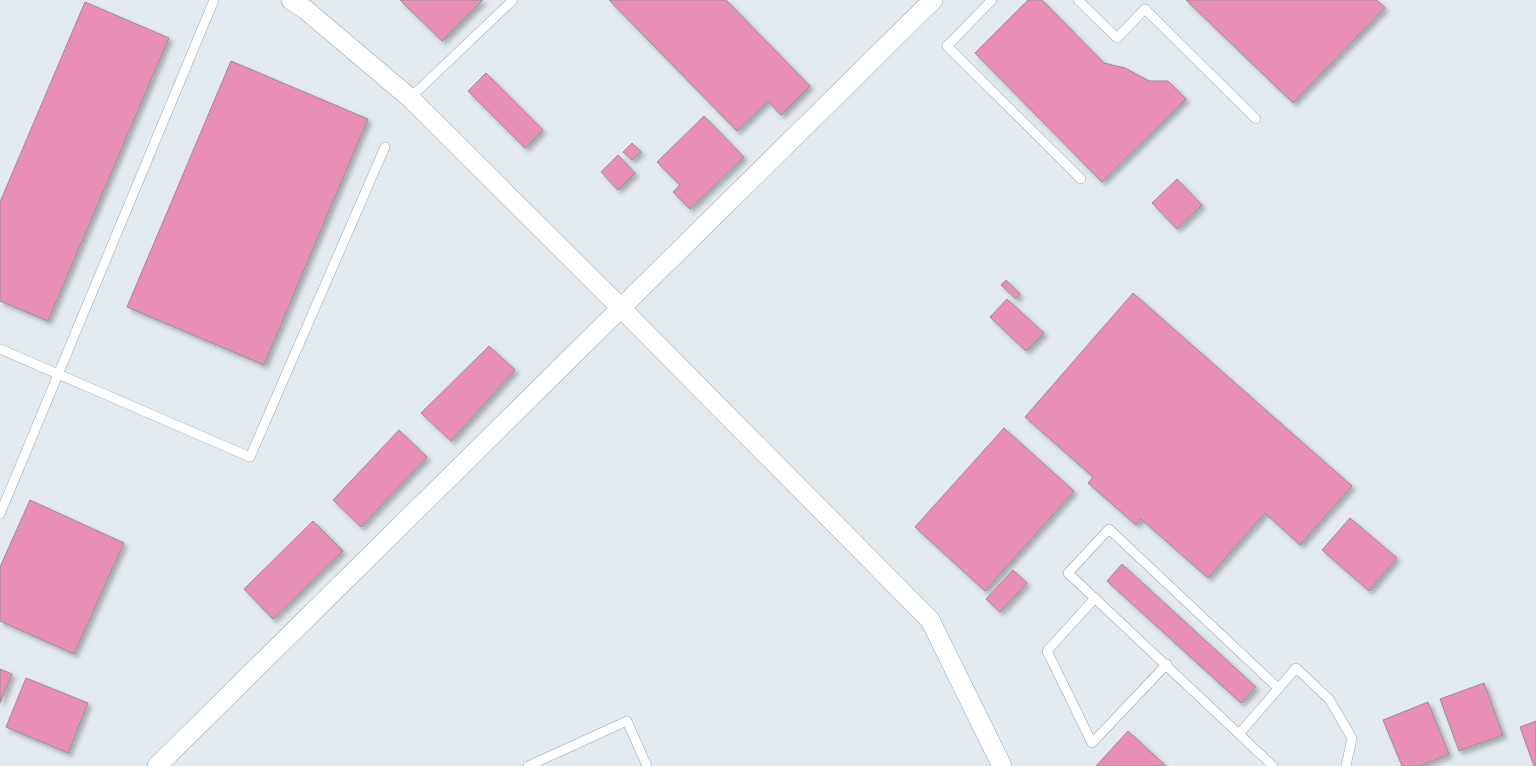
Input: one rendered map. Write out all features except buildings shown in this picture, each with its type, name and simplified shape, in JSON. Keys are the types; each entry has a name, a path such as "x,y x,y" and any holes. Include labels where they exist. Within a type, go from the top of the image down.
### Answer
{"street":[{"path":"291,0 306,10 410,98 621,308 930,620 1002,766"},
{"path":"157,766 933,0"}],"lane":[{"path":"0,514 214,0"},
{"path":"410,98 513,0"},
{"path":"992,0 947,46 1081,179"},
{"path":"1078,0 1116,38 1145,9 1256,119"},
{"path":"0,349 250,458 385,147"},
{"path":"1273,766 1167,664 1068,573 1108,529 1279,689"},
{"path":"1095,598 1047,651 1092,743 1167,664"},
{"path":"1239,734 1296,668 1329,699 1352,738 1346,766"},
{"path":"528,766 627,721 648,766"}]}
